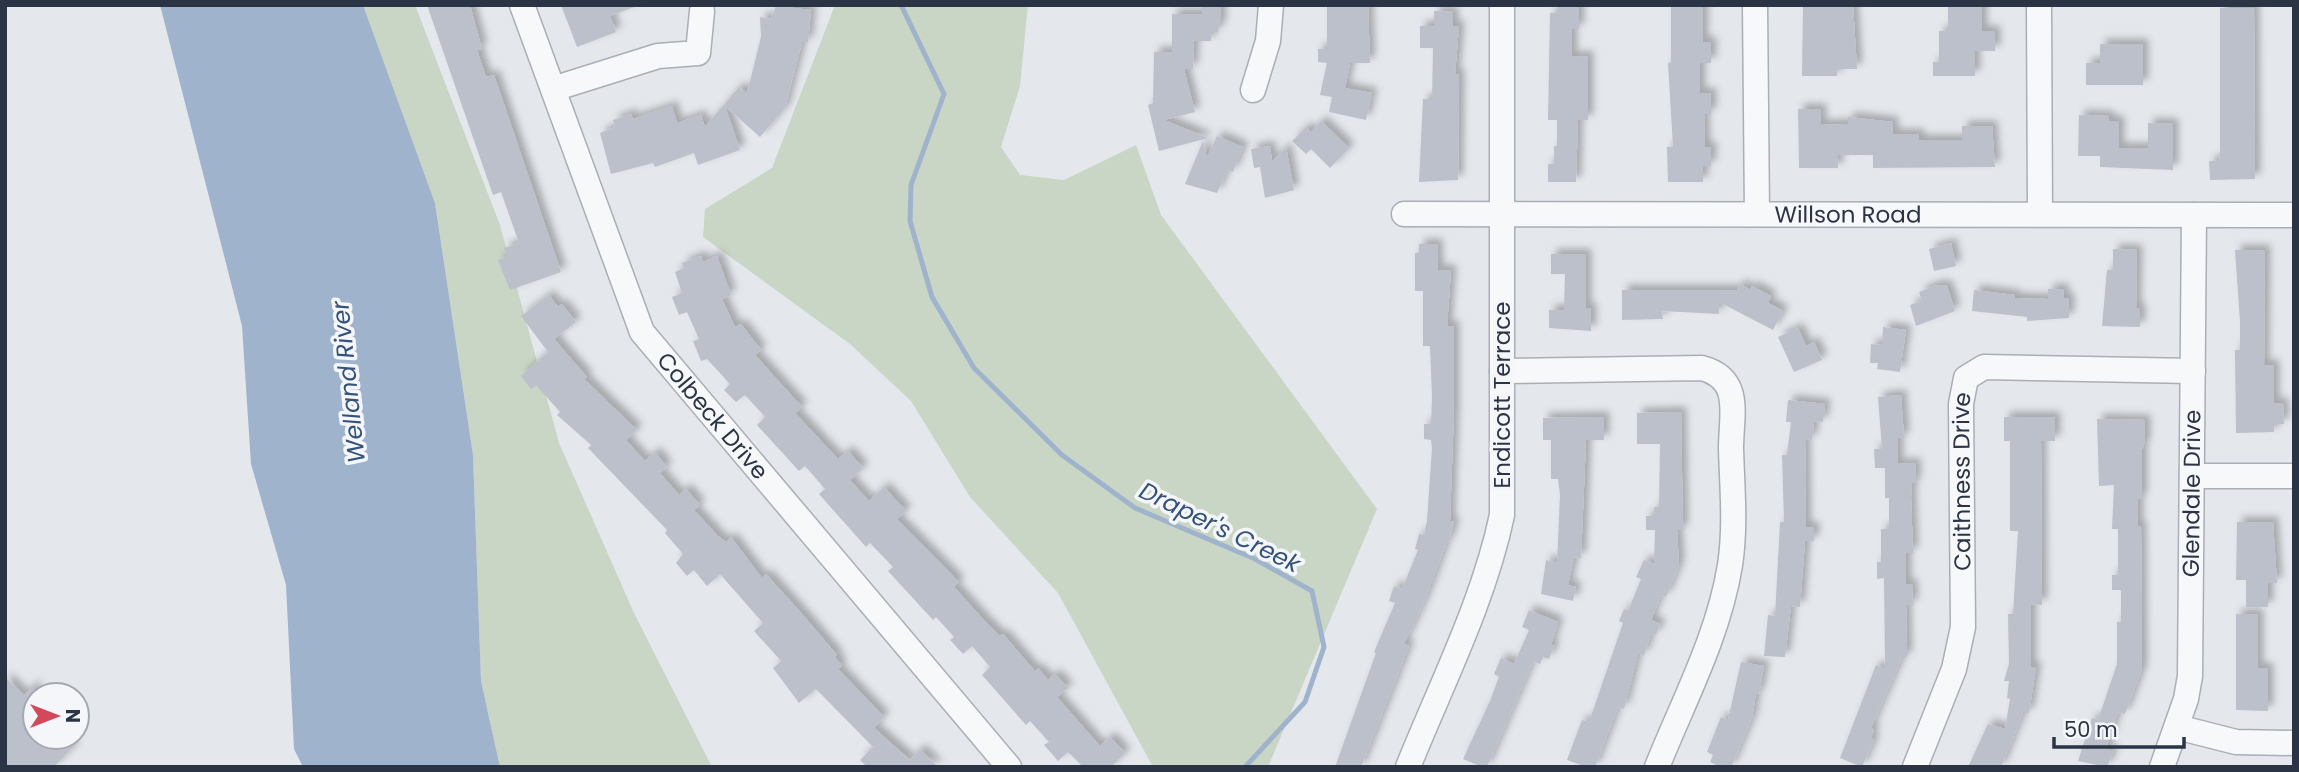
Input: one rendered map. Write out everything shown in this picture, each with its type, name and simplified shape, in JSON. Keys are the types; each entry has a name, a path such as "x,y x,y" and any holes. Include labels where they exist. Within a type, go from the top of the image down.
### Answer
{"street":[{"name":"Colbeck Drive","path":"522,5 642,332 1009,767"},
{"path":"1253,90 1268,41 1272,5"},
{"name":"Endicott Terrace","path":"1408,767 1495,549 1502,503 1502,5"},
{"path":"1755,5 1757,214"},
{"path":"2039,5 2040,214"},
{"path":"553,89 658,56 698,53 702,11"},
{"name":"Willson Road","path":"1404,214 2294,215"},
{"name":"Glendale Drive","path":"2162,767 2177,727 2190,676 2194,215"},
{"name":"Caithness Drive","path":"1915,767 1954,669 1963,627 1961,404 1966,378 1984,367 2193,371"},
{"path":"1502,371 1702,368 1719,376 1731,391 1734,404 1730,566 1709,638 1657,767"},
{"path":"2192,476 2294,476"},
{"path":"2177,727 2236,742 2294,743"}],"green space":[{"path":"363,5 415,5 500,225 559,443 634,613 712,767 500,767 481,681 473,455 435,203"},
{"path":"835,5 1028,5 1020,86 1001,147 1020,175 1064,180 1136,145 1161,215 1377,509 1268,767 1153,767 1058,593 970,497 911,401 850,344 703,237 705,209 772,168"}],"water":[{"name":"Welland River","path":"160,5 363,5 435,203 473,455 481,681 500,767 303,767 294,749 286,585 251,464 242,326"}],"building":[{"path":"427,5 470,5 482,49 477,50 486,77 494,75 561,272 510,290 498,260 507,257 504,248 519,243 501,192 493,195"},
{"path":"561,5 634,7 610,16 616,32 577,47"},
{"path":"1327,5 1368,5 1370,63 1350,63 1345,88 1372,93 1366,120 1329,112 1332,97 1320,95 1327,63 1318,62 1318,49 1327,49"},
{"path":"1558,5 1579,5 1579,29 1572,29 1572,57 1588,56 1588,120 1578,120 1576,182 1548,182 1548,164 1554,164 1554,146 1557,146 1557,120 1548,120 1550,13 1558,13"},
{"path":"1671,5 1703,5 1703,42 1711,42 1711,63 1700,63 1700,93 1711,93 1711,114 1704,114 1705,147 1711,147 1711,166 1703,166 1703,182 1668,182 1667,147 1673,147 1668,63 1671,62"},
{"path":"1803,5 1853,5 1857,69 1837,69 1837,76 1802,76"},
{"path":"1948,5 1982,5 1982,31 1995,31 1995,51 1975,51 1975,76 1933,76 1933,62 1939,62 1939,31 1948,31"},
{"path":"776,6 811,10 808,42 802,42 785,108 760,137 725,106 740,150 698,165 694,153 655,167 653,163 611,174 600,133 615,127 613,120 631,114 633,119 672,106 677,123 701,115 705,127 739,87 747,93 761,37 760,17 771,19"},
{"path":"1202,7 1221,7 1221,26 1218,26 1218,32 1211,32 1211,41 1194,41 1193,69 1184,69 1195,112 1164,120 1208,138 1159,151 1148,105 1153,103 1154,52 1172,52 1172,14 1202,14"},
{"path":"2220,8 2254,8 2255,179 2210,180 2209,161 2219,161 2220,157"},
{"path":"1434,11 1453,12 1453,26 1459,26 1455,74 1459,75 1458,180 1419,182 1423,99 1432,99 1433,48 1420,48 1420,26 1434,26"},
{"path":"2100,44 2143,44 2143,85 2086,85 2086,63 2100,63"},
{"path":"1798,109 1821,109 1821,125 1848,124 1848,117 1893,122 1893,134 1919,134 1919,140 1962,140 1962,126 1992,126 1995,167 1873,168 1873,155 1838,155 1838,168 1799,168"},
{"path":"2079,115 2109,116 2109,121 2119,121 2119,148 2148,148 2148,123 2173,124 2173,170 2100,167 2100,156 2078,156"},
{"path":"1321,121 1349,148 1330,168 1311,149 1306,154 1292,141 1306,127 1311,132"},
{"path":"1217,136 1243,147 1233,172 1227,170 1217,193 1185,184 1203,141 1207,158"},
{"path":"1270,146 1272,161 1286,147 1294,190 1265,198 1260,167 1254,168 1251,149"},
{"path":"1951,243 1956,266 1934,271 1929,249"},
{"path":"1419,244 1437,244 1438,270 1451,270 1447,326 1454,326 1450,521 1454,522 1449,542 1447,541 1425,600 1404,644 1409,646 1361,767 1335,767 1376,653 1374,652 1395,603 1389,601 1394,586 1402,589 1418,550 1415,549 1419,534 1424,535 1427,521 1432,448 1431,440 1424,439 1424,424 1431,424 1432,397 1430,346 1423,346 1423,291 1415,291 1415,253 1419,253"},
{"path":"2113,249 2137,250 2136,308 2140,308 2140,327 2102,326 2107,270 2113,270"},
{"path":"2235,250 2265,250 2264,365 2274,365 2274,403 2283,403 2284,424 2274,424 2274,432 2236,433 2235,350 2240,350 2240,322"},
{"path":"1551,254 1586,254 1586,308 1591,308 1591,331 1549,328 1549,310 1564,310 1565,274 1551,274"},
{"path":"701,256 703,262 717,256 731,295 722,299 735,327 741,324 761,350 755,355 802,407 795,413 838,459 848,451 863,468 850,480 869,501 884,487 906,511 897,519 959,582 954,587 983,619 1000,636 1003,634 1035,671 1038,668 1048,680 1055,674 1068,688 1057,697 1100,746 1110,737 1125,753 1111,767 1083,767 1068,752 1058,761 1044,745 1049,742 1030,721 1026,725 982,675 990,667 972,646 963,654 950,640 954,637 936,617 933,620 888,571 893,567 870,543 866,547 819,494 825,489 805,466 799,471 757,425 765,417 745,395 736,402 724,390 730,384 707,359 701,361 693,341 699,339 687,312 679,315 672,297 682,293 675,272 684,268 682,263"},
{"path":"1740,284 1750,290 1752,286 1771,296 1768,303 1783,311 1773,330 1719,302 1719,314 1662,311 1663,319 1622,320 1622,290 1737,290"},
{"path":"1937,285 1947,286 1955,311 1916,326 1910,305 1922,301 1919,292"},
{"path":"2048,289 2064,289 2063,298 2069,298 2069,318 2027,321 2027,317 1972,311 1974,290 2015,295 2015,298 2048,299"},
{"path":"549,295 558,307 562,304 576,322 554,339 587,377 584,379 637,430 626,440 645,461 655,452 667,467 660,473 679,495 686,489 700,505 694,510 718,536 726,542 731,537 762,578 766,574 803,615 837,655 835,657 842,666 838,669 884,717 874,728 910,760 920,749 938,767 867,767 860,760 873,747 816,689 799,703 773,668 781,661 754,631 763,623 720,574 707,586 694,570 687,576 676,563 683,554 665,533 667,530 588,448 591,445 557,415 560,412 536,385 531,389 521,376 548,352 521,316"},
{"path":"1883,327 1906,330 1900,372 1877,369 1878,363 1870,363 1871,344 1882,345"},
{"path":"1798,328 1806,346 1814,342 1822,360 1794,372 1778,337"},
{"path":"1901,395 1904,438 1898,438 1898,464 1915,463 1916,483 1912,483 1911,497 1913,553 1906,553 1906,584 1912,584 1913,605 1906,605 1907,657 1902,657 1871,728 1874,730 1871,738 1874,740 1862,767 1840,758 1876,665 1885,669 1884,578 1877,579 1877,562 1881,562 1881,529 1889,529 1889,498 1885,498 1885,468 1875,468 1874,449 1882,449 1878,397"},
{"path":"1788,400 1825,404 1823,422 1814,421 1812,440 1805,439 1806,527 1814,527 1814,541 1805,541 1800,607 1791,606 1785,657 1764,656 1768,615 1775,616 1780,522 1784,522 1782,455 1787,455 1791,422 1786,422"},
{"path":"1681,412 1683,530 1677,530 1679,565 1666,597 1661,595 1651,620 1660,624 1656,635 1651,633 1644,656 1638,653 1624,709 1618,707 1595,767 1586,767 1567,760 1582,720 1589,722 1623,623 1619,621 1624,609 1628,611 1641,579 1636,577 1644,560 1654,564 1655,530 1646,530 1646,516 1654,516 1654,507 1659,507 1660,444 1637,444 1637,413"},
{"path":"1604,417 1604,440 1586,440 1581,558 1574,557 1568,585 1576,587 1573,601 1541,594 1546,560 1557,563 1560,495 1558,479 1551,479 1551,440 1543,440 1543,418"},
{"path":"2004,417 2055,417 2055,441 2041,441 2042,605 2031,604 2031,667 2036,667 2029,713 2023,713 2001,767 1968,767 1988,724 2005,729 2010,699 2007,698 2009,681 2004,681 2009,664 2008,614 2013,614 2018,531 2010,531 2010,441 2004,441"},
{"path":"2097,419 2145,420 2142,499 2138,499 2138,526 2141,526 2142,669 2125,714 2118,712 2106,749 2113,751 2107,767 2078,761 2092,718 2098,720 2117,664 2117,622 2121,622 2121,590 2112,590 2112,575 2118,575 2118,529 2112,529 2114,485 2099,486"},
{"path":"2237,522 2273,522 2277,583 2268,583 2268,607 2246,607 2246,580 2236,580"},
{"path":"1529,610 1558,622 1551,645 1554,646 1549,659 1543,657 1540,664 1533,661 1487,767 1482,767 1463,759 1490,701 1499,677 1494,674 1501,658 1514,664 1529,630 1522,627"},
{"path":"2236,614 2258,614 2258,668 2268,668 2268,711 2236,710"},
{"path":"1741,662 1764,666 1759,694 1756,693 1752,718 1731,767 1721,767 1710,762 1713,755 1707,752 1721,717 1728,720"},
{"path":"5,677 21,692 21,751 69,751 54,767 5,767"}],"waterway":[{"name":"Draper's Creek","path":"901,5 944,94 911,185 910,221 932,297 974,368 1062,455 1135,508 1255,559 1312,591 1324,647 1305,702 1245,767"}]}
